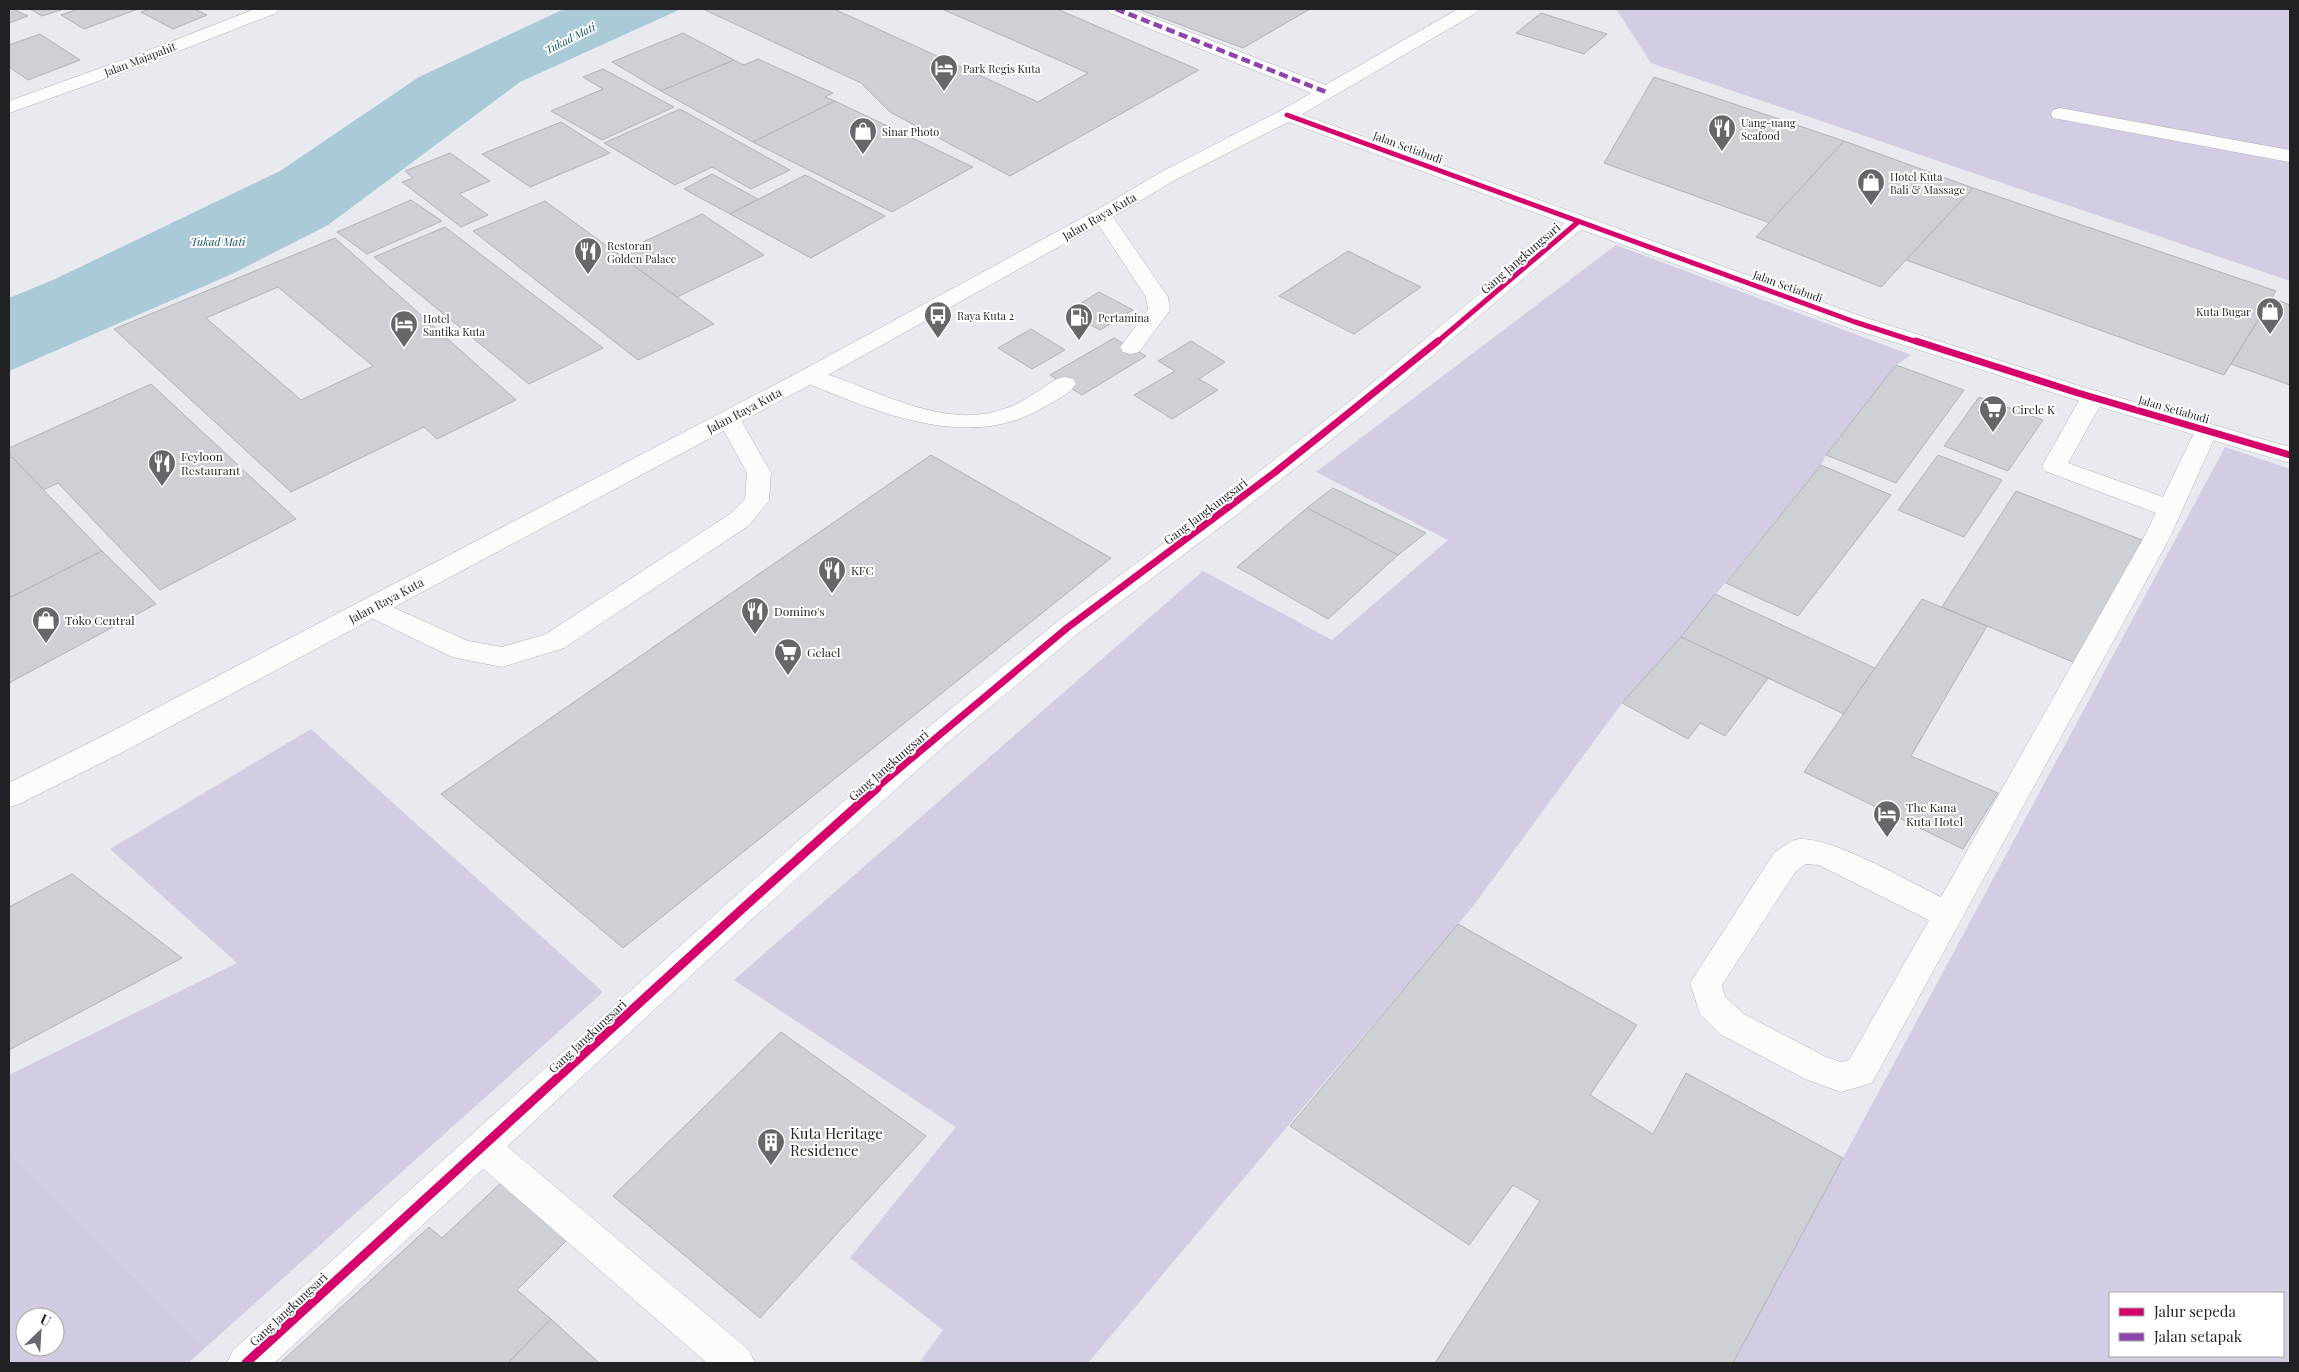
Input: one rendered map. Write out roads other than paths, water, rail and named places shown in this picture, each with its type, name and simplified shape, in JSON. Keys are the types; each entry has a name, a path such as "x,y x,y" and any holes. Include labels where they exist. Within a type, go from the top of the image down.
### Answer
{"street":[{"name":"Jalan Majapahit","path":"9,107 140,60 270,9"},
{"path":"1116,9 1326,92"},
{"name":"Jalan Raya Kuta","path":"9,796 111,745 809,376 1102,215 1170,175 1287,115 1470,9"},
{"path":"2060,114 2290,156"},
{"name":"Jalan Setiabudi","path":"1287,115 1855,322 2093,397 2290,455"},
{"path":"1102,215 1157,297 1159,310 1131,347"},
{"name":"Gang Jangkungsari","path":"246,1363 484,1148 726,923 928,745 1068,627 1228,508 1372,397 1484,304 1578,222"},
{"path":"809,376 884,405 922,415 980,421 1009,416 1065,384"},
{"path":"2093,397 2054,466 2170,509"},
{"path":"372,607 462,650 502,657 555,641 739,520 757,501 759,474 729,418"},
{"path":"1948,915 1824,854 1800,851 1785,862 1706,983 1711,1004 1732,1024 1817,1069 1841,1077 1860,1073 1948,915 2157,537 2206,430"},
{"path":"484,1148 736,1363"}],"water":[{"name":"Tukad Mati","path":"564,9 681,9 520,82 328,225 232,274 9,371 9,298 53,280 280,171 419,77"}],"place":[{"name":"Park Regis Kuta","path":"944,92"},
{"name":"Uang-uang Seafood","path":"1722,152"},
{"name":"Sinar Photo","path":"863,155"},
{"name":"Hotel Kuta Bali & Massage","path":"1871,206"},
{"name":"Restoran Golden Palace","path":"588,275"},
{"name":"Kuta Bugar","path":"2270,335"},
{"name":"Raya Kuta 2","path":"938,339"},
{"name":"Pertamina","path":"1079,341"},
{"name":"Hotel Santika Kuta","path":"404,348"},
{"name":"Circle K","path":"1993,433"},
{"name":"Feyloon Restaurant","path":"162,487"},
{"name":"KFC","path":"832,594"},
{"name":"Domino's","path":"755,635"},
{"name":"Toko Central","path":"46,644"},
{"name":"Gelael","path":"788,676"},
{"name":"The Kana Kuta Hotel","path":"1887,838"},
{"name":"Kuta Heritage Residence","path":"771,1166"}]}
